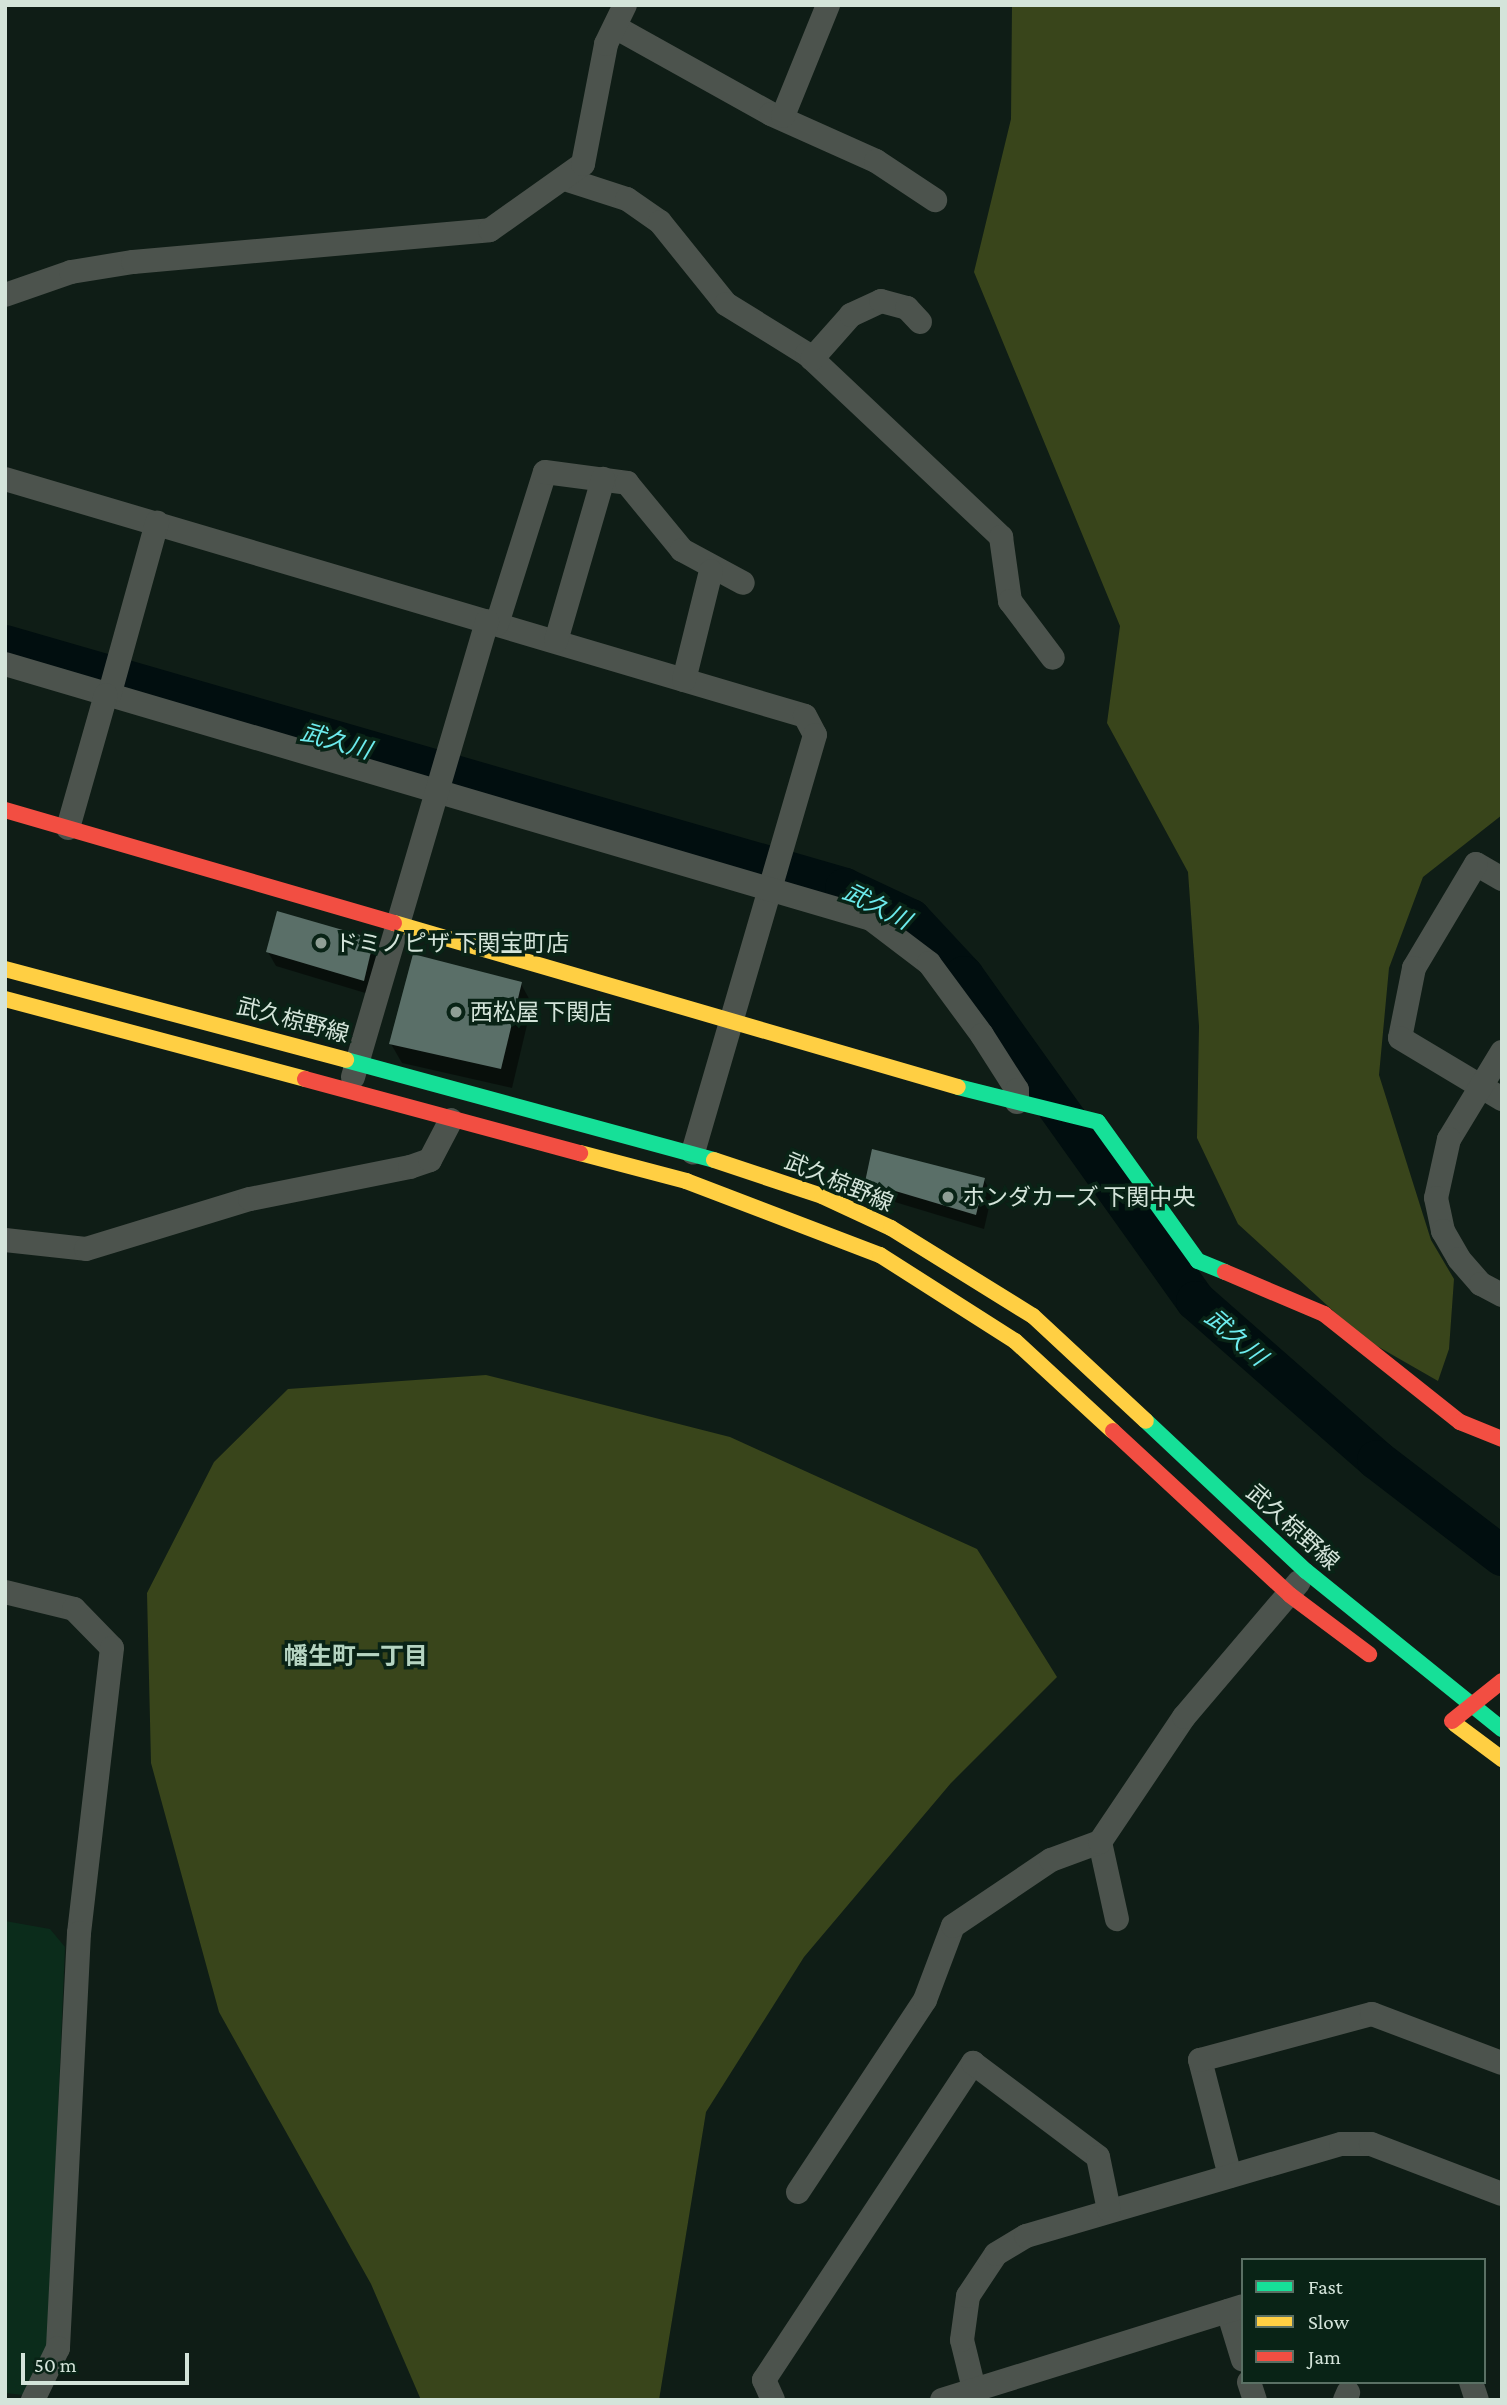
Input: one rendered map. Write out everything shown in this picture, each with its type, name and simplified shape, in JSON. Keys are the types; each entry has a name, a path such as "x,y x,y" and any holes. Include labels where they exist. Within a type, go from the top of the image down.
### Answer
{"main road":[{"path":"5,810 396,926 1017,1102 1042,1112 1098,1122 1199,1261 1324,1314 1460,1422 1502,1439"},
{"name":"武久椋野線","path":"5,969 357,1060 693,1153 822,1196 966,1270 1033,1317 1306,1571 1502,1729"},
{"path":"5,999 745,1199 901,1267 1024,1350 1290,1595 1387,1669"},
{"path":"1502,1681 1470,1705 1446,1717 1502,1759"}],"street":[{"path":"783,117 828,5"},
{"path":"5,295 71,272 134,262 490,230 568,180 592,140 606,44 620,16 783,117 876,161 935,200"},
{"path":"568,180 638,205 674,234 726,304 812,359 1002,537 1010,601 1054,658"},
{"path":"812,359 851,315 881,302 907,308 920,322"},
{"path":"349,1090 447,757 545,472 627,483 659,528 711,571 743,583"},
{"path":"5,479 805,716 816,735 693,1153"},
{"path":"556,641 603,479"},
{"path":"68,828 157,523"},
{"path":"684,680 711,571"},
{"path":"5,664 771,885 871,919 910,943 982,1035 1017,1090 1017,1102"},
{"path":"1491,1093 1400,1038 1414,968 1476,864 1502,879"},
{"path":"1502,1052 1491,1093 1440,1160 1436,1198 1453,1251 1481,1284 1502,1295"},
{"path":"5,1240 86,1250 250,1199 410,1167 430,1160 451,1119"},
{"path":"797,2192 925,2000 953,1926 1051,1860 1100,1842 1184,1717 1290,1595 1306,1571"},
{"path":"5,1592 74,1609 111,1648 79,1933 58,2348 33,2400"},
{"path":"1100,1842 1117,1919"},
{"path":"1230,2176 1200,2060 1372,2014 1502,2063"},
{"path":"773,2400 764,2380 973,2063 1098,2157 1109,2210"},
{"path":"974,2389 962,2330 968,2297 986,2265 1026,2236 1318,2147 1357,2142 1502,2194"},
{"path":"942,2400 1235,2308 1241,2347"}],"shaded area":[{"path":"1012,5 1502,5 1502,815 1423,877 1389,968 1379,1075 1431,1240 1454,1279 1449,1349 1438,1381 1363,1338 1238,1224 1197,1138 1199,1026 1188,872 1107,723 1120,626 974,272 1011,119"},
{"path":"486,1375 730,1437 977,1549 1057,1677 951,1783 804,1957 706,2112 659,2400 421,2400 371,2284 219,2012 151,1763 147,1593 214,1462 288,1389"},
{"path":"5,1921 50,1929 65,1947 48,2345 23,2395 5,2393"}],"building":[{"name":"ドミノピザ 下関宝町店","path":"277,911 374,939 364,981 266,952"},
{"name":"西松屋 下関店","path":"413,954 522,982 501,1069 389,1044"},
{"name":"ホンダカーズ 下関中央","path":"872,1149 985,1178 976,1215 865,1182"}],"waterway":[{"name":"武久川","path":"5,645 845,888 911,919 964,976 1196,1301 1377,1460 1502,1556"}],"traffic: fast":[{"path":"346,1060 714,1160"},
{"path":"958,1087 1098,1122 1198,1261 1225,1272"},
{"path":"1146,1421 1306,1571 1502,1729"}],"traffic: slow":[{"path":"394,923 958,1087"},
{"path":"5,969 346,1060"},
{"path":"5,999 305,1079"},
{"path":"580,1153 686,1181 880,1255 1015,1341 1113,1431"},
{"path":"714,1160 822,1196 891,1228 1033,1316 1146,1421"},
{"path":"1455,1724 1502,1759"}],"traffic: jam":[{"path":"5,810 394,923"},
{"path":"305,1079 580,1153"},
{"path":"1225,1272 1324,1314 1460,1422 1502,1439"},
{"path":"1113,1431 1290,1595 1369,1654"},
{"path":"1452,1721 1502,1681"}],"place":[{"name":"ドミノピザ 下関宝町店","path":"321,943"},
{"name":"西松屋 下関店","path":"456,1012"},
{"name":"ホンダカーズ 下関中央","path":"948,1197"}],"district":[{"name":"幡生町一丁目","path":"356,1656"}]}
